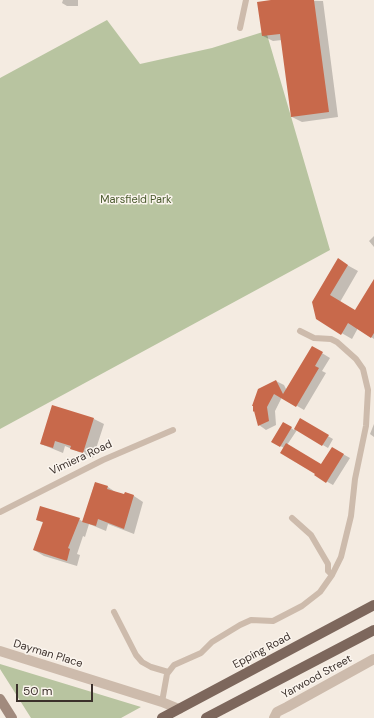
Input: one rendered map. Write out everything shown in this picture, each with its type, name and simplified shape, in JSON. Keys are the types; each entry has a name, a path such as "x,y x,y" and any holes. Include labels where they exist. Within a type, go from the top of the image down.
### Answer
{"main road":[{"name":"Epping Road","path":"162,718 374,605"},
{"path":"206,718 374,630"}],"street":[{"name":"Dayman Place","path":"0,652 162,702 179,709"},
{"name":"Yarwood Street","path":"274,718 277,712 286,706 374,659"},
{"path":"0,700 12,718"}],"lane":[{"path":"240,28 246,0"},
{"path":"162,702 168,672 174,665 201,653 212,642 248,621 272,621 302,606 320,592 341,557 351,516 355,479 366,426 368,390 363,369 346,350 331,339 314,338 300,331"},
{"name":"Vimiera Road","path":"0,512 103,460 173,430"},
{"path":"292,518 311,535 326,558 328,571 332,574"},
{"path":"114,612 136,655 147,664 168,672"}],"green space":[{"name":"Marsfield Park","path":"107,20 140,64 212,48 266,31 330,250 0,429 0,78"},
{"path":"0,664 141,707 121,718 31,718 0,669"}],"building":[{"path":"271,0 314,0 329,112 291,117 280,34 262,36 257,2"},
{"path":"338,258 348,265 330,295 355,310 374,279 374,333 371,338 348,323 341,335 316,319 312,302"},
{"path":"312,346 323,352 315,366 319,368 296,407 274,394 267,407 269,421 258,426 252,406 258,389 276,380 283,394"},
{"path":"52,405 94,418 83,453 70,449 71,446 55,441 53,448 40,444"},
{"path":"300,418 329,435 322,446 294,429"},
{"path":"283,422 292,427 280,447 271,442"},
{"path":"286,443 321,464 332,447 344,454 326,483 314,475 315,474 280,453"},
{"path":"95,482 108,486 107,489 134,495 124,529 98,519 96,526 82,522"},
{"path":"40,506 80,518 68,548 70,549 67,561 33,550 43,522 36,520"}]}
